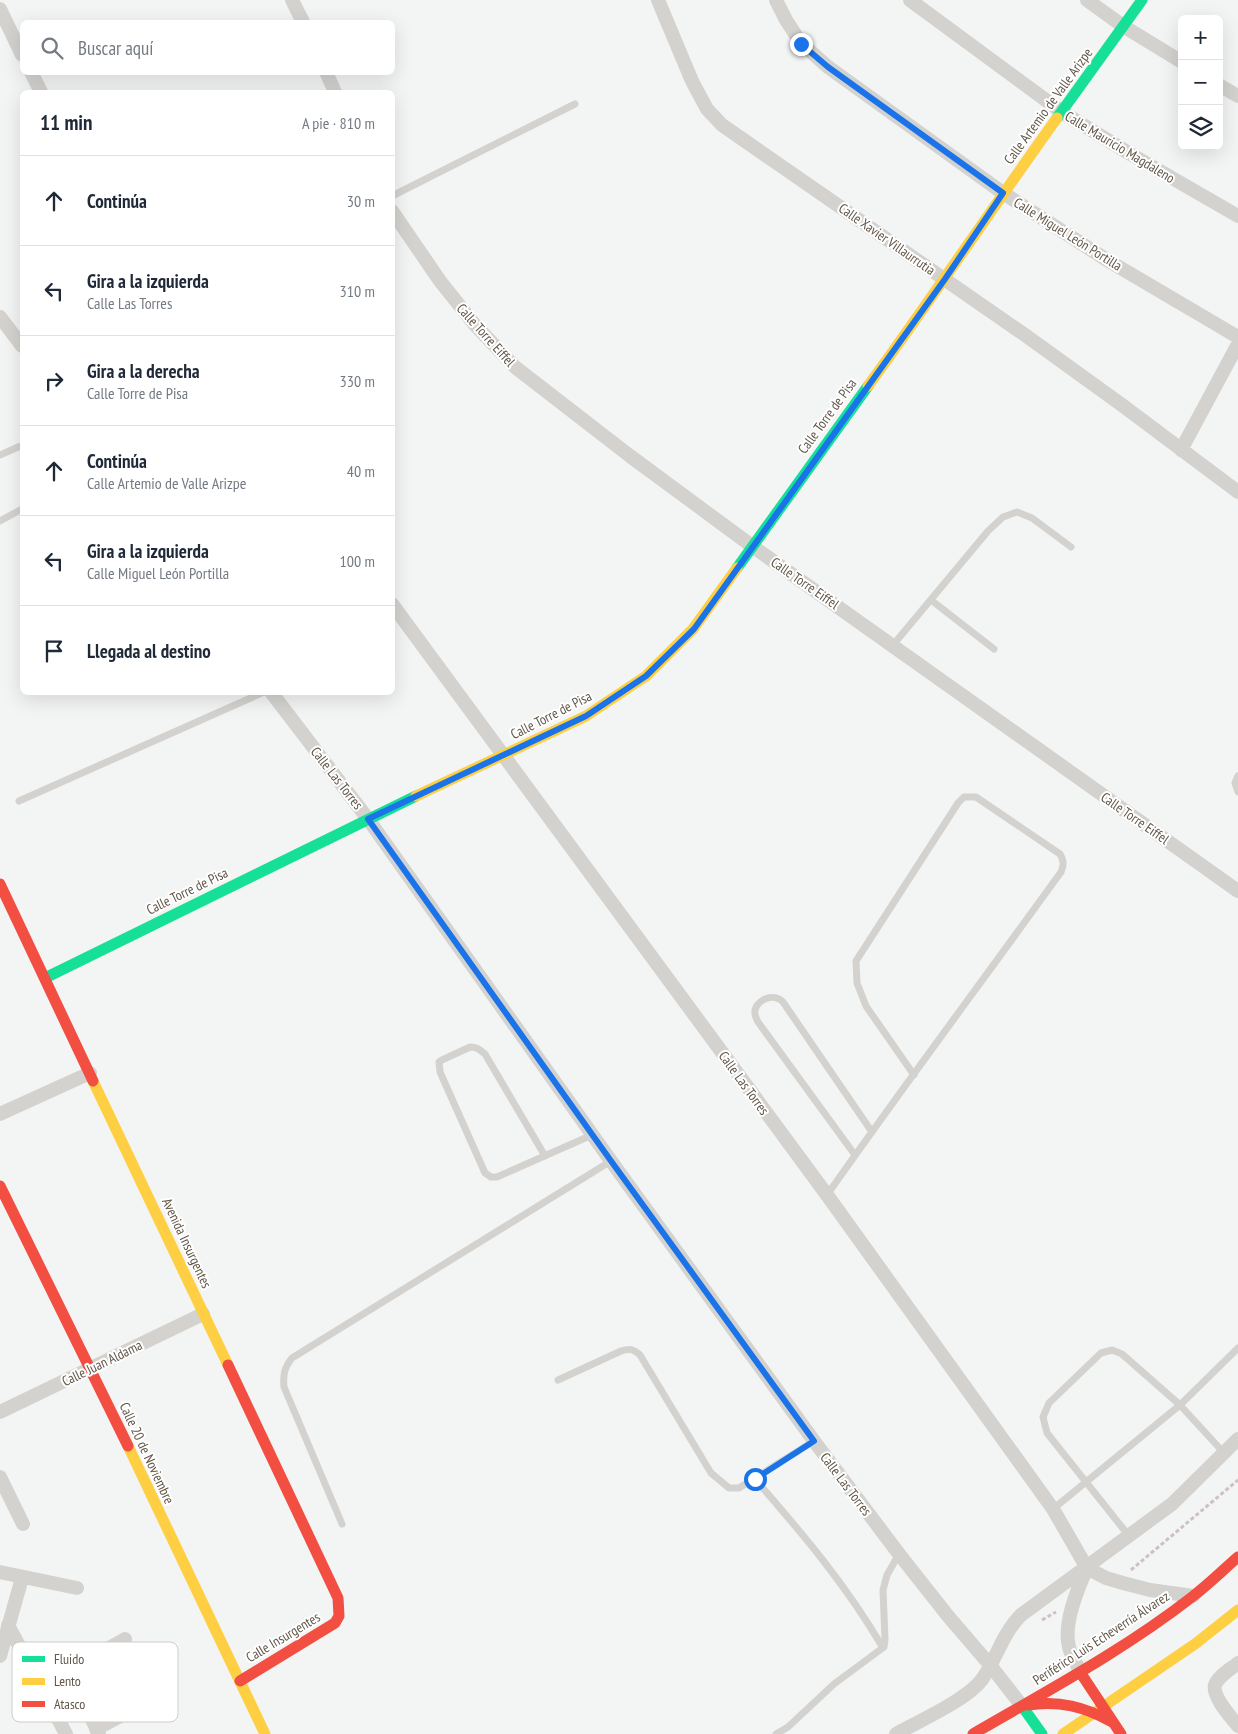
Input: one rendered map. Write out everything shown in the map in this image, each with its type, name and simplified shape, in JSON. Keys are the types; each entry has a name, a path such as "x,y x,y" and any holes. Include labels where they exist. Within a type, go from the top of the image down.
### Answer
{"main road":[{"name":"Calle Artemio de Valle Arizpe","path":"945,279 1003,193 1142,0"},
{"name":"Calle Torre de Pisa","path":"45,978 368,819 586,716 646,676 694,629 945,279"},
{"name":"Avenida Insurgentes","path":"0,884 338,1598 340,1616"},
{"name":"Calle 20 de Noviembre","path":"0,1186 91,1368 265,1734"},
{"name":"Periférico Luis Echeverría Álvarez","path":"973,1734 1136,1637 1193,1596 1238,1557"},
{"path":"1063,1734 1195,1644 1238,1610"},
{"name":"Calle Insurgentes","path":"240,1681 326,1630 340,1616"},
{"path":"1080,1672 1098,1710 1112,1722 1121,1734"},
{"path":"1022,1706 1043,1702 1062,1703 1098,1710"},
{"name":"Calle Las Torres","path":"1022,1706 1042,1734"}],"street":[{"path":"292,0 302,20"},
{"name":"Calle Xavier Villaurrutia","path":"658,0 692,81 706,108 722,125 1122,404 1238,492"},
{"name":"Calle Miguel León Portilla","path":"776,0 801,44 828,67 1003,193 1107,260 1238,337"},
{"name":"Calle Mauricio Magdaleno","path":"910,0 1062,112 1238,216"},
{"path":"1087,0 1123,26 1179,60"},
{"path":"0,9 20,51"},
{"path":"32,75 40,90"},
{"path":"327,75 334,90"},
{"path":"1223,87 1238,96"},
{"name":"Calle Torre Eiffel","path":"395,215 440,281 475,325 515,367 630,456 752,546 1238,891"},
{"path":"0,317 20,343"},
{"path":"1181,450 1238,344"},
{"name":"Calle Las Torres","path":"395,608 827,1195 1053,1509 1087,1568"},
{"name":"Calle Las Torres","path":"273,695 368,819 611,1161 814,1441 899,1554 948,1616 990,1664 1022,1706"},
{"path":"0,1114 90,1074"},
{"name":"Calle Juan Aldama","path":"0,1412 203,1314"},
{"path":"896,1734 968,1694 984,1678 1009,1629 1021,1615 1172,1504 1238,1439"},
{"path":"0,1477 23,1524"},
{"path":"1087,1568 1106,1578 1123,1583 1150,1590 1193,1596"},
{"path":"1080,1672 1069,1648 1068,1635 1070,1616 1078,1588 1087,1568"},
{"path":"0,1572 77,1588"},
{"path":"0,1656 22,1578"},
{"path":"8,1625 17,1642"},
{"path":"119,1642 125,1639"},
{"path":"1238,1663 1225,1673 1215,1686 1215,1693 1219,1700 1238,1726"},
{"path":"60,1722 66,1734"},
{"path":"98,1732 114,1722"}],"lane":[{"path":"395,194 576,104"},
{"path":"0,455 20,446"},
{"path":"0,521 20,510"},
{"path":"893,645 988,531 1003,518 1017,512 1032,518 1071,547"},
{"path":"930,600 994,649"},
{"path":"19,801 257,695"},
{"path":"1238,776 1235,783 1238,792"},
{"path":"827,1195 855,1155 914,1075 1061,872 1064,865 1064,859 1060,854 976,797 964,797 958,803 856,961 857,983 866,1006 914,1075"},
{"path":"855,1155 758,1022 755,1013 756,1008 766,998 774,996 783,1002 872,1132"},
{"path":"546,1156 485,1054 474,1047 470,1047 440,1062 440,1072 485,1173 491,1177 497,1177 546,1156 592,1134"},
{"path":"342,1524 284,1387 283,1375 285,1366 292,1358 611,1161"},
{"path":"558,1380 621,1351 629,1348 634,1350 640,1356 711,1472 729,1488 739,1488 814,1441"},
{"path":"1053,1509 1180,1405 1238,1348"},
{"path":"1129,1536 1047,1433 1043,1418 1049,1403 1101,1353 1112,1350 1122,1354 1180,1405 1224,1453"},
{"path":"755,1479 816,1550 846,1589 882,1648"},
{"path":"776,1734 788,1726 834,1684 882,1648 885,1640 883,1590 887,1575 899,1554"}],"traffic: fast":[{"path":"1057,118 1142,0"},
{"path":"737,568 868,386"},
{"path":"45,978 416,796"},
{"path":"1022,1706 1042,1734"}],"traffic: slow":[{"path":"868,386 1057,118"},
{"path":"416,796 586,716 646,676 693,629 737,568"},
{"path":"93,1081 228,1365"},
{"path":"128,1446 265,1734"},
{"path":"1063,1734 1195,1644 1238,1610"}],"traffic: jam":[{"path":"0,884 93,1081"},
{"path":"0,1186 128,1446"},
{"path":"228,1365 338,1598 339,1616 335,1623 240,1681"},
{"path":"973,1734 1140,1635 1198,1592 1238,1557"},
{"path":"1080,1672 1121,1734"},
{"path":"1028,1705 1050,1703 1072,1706 1092,1712 1112,1722"}],"route":[{"path":"755,1479 814,1441 611,1161 368,819 586,716 646,676 694,629 945,279 1003,193 828,67 801,44"}]}
